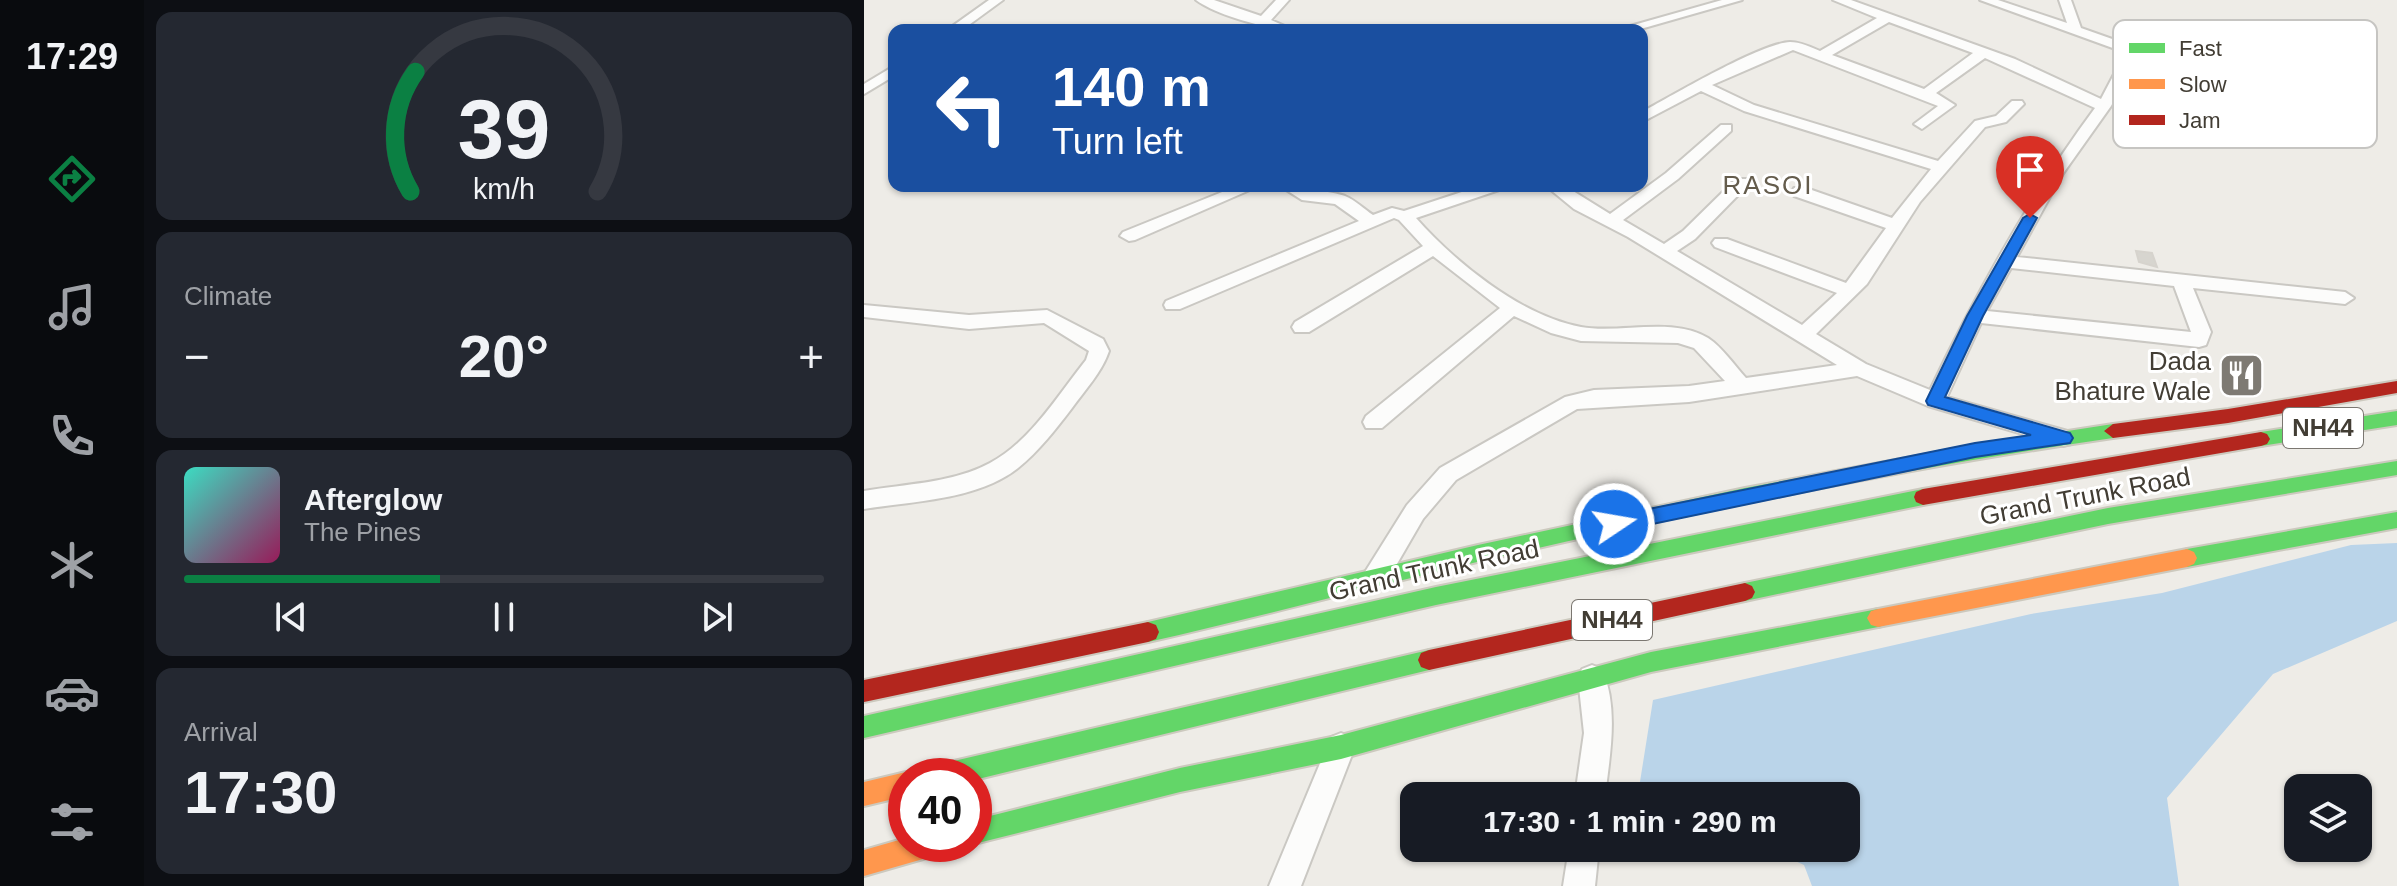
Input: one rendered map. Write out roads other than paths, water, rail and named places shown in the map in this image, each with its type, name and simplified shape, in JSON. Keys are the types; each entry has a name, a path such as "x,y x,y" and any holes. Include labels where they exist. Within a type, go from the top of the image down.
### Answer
{"main road":[{"path":"864,691 1266,607 1523,543 1975,450 2228,416 2397,387"},
{"name":"Grand Trunk Road","path":"864,727 1354,612 2081,467 2397,418"},
{"name":"Grand Trunk Road","path":"992,764 1353,677 1625,617 2108,516 2397,468"},
{"path":"992,827 1180,780 1341,747 1651,662 2252,545 2397,520"},
{"path":"864,794 888,788"},
{"path":"864,863 888,856"}],"street":[{"path":"962,24 997,0"},
{"path":"1202,0 1268,24"},
{"path":"1262,22 1283,0"},
{"path":"1645,24 1736,0"},
{"path":"1839,0 1984,52 2104,106"},
{"path":"1986,0 2113,43"},
{"path":"2065,0 2076,31"},
{"path":"1823,55 1887,18"},
{"path":"1648,115 1701,85 1788,45 1823,55 1948,105 1922,124"},
{"path":"1926,94 1984,52"},
{"path":"864,90 888,74"},
{"path":"1701,85 1749,108 1941,167"},
{"path":"1935,401 1975,316 2054,175 2113,89"},
{"path":"1802,336 1849,291 1895,225 1983,121 2001,119 2017,104"},
{"path":"1612,220 1672,176 1726,128"},
{"path":"1664,252 1689,235 1742,182"},
{"path":"1129,236 1236,192"},
{"path":"1300,192 1340,200 1371,221"},
{"path":"1173,305 1392,213 1405,216 1478,192"},
{"path":"1562,192 1859,369 1935,401 2064,438"},
{"path":"1800,192 1895,225"},
{"path":"1405,216 1462,271 1514,306 1550,325 1580,334 1679,336 1692,339 1701,343 1742,387"},
{"path":"1721,243 1849,291"},
{"path":"1302,327 1434,247"},
{"path":"2006,262 2345,298"},
{"path":"1975,316 2199,340 2201,332 2181,281"},
{"path":"1374,422 1514,306"},
{"path":"864,311 979,323 1032,315 1047,316 1096,344 1099,351 1095,362 1029,444 998,470 977,478 864,500"},
{"path":"1374,580 1415,512 1448,474 1572,402 1594,398 1689,394 1859,369"},
{"path":"1592,678 1598,733 1592,782"},
{"path":"1285,886 1341,747"},
{"path":"1579,886 1582,862"}],"water":[{"path":"2397,543 2397,621 2273,674 2167,798 2179,886 1812,886 1804,865 1797,862 1860,862 1860,782 1640,782 1653,700 2031,614 2162,593 2351,545"}],"place":[{"name":"Dada Bhature Wale","path":"2242,376"}],"district":[{"name":"RASOI","path":"1768,185"}]}
